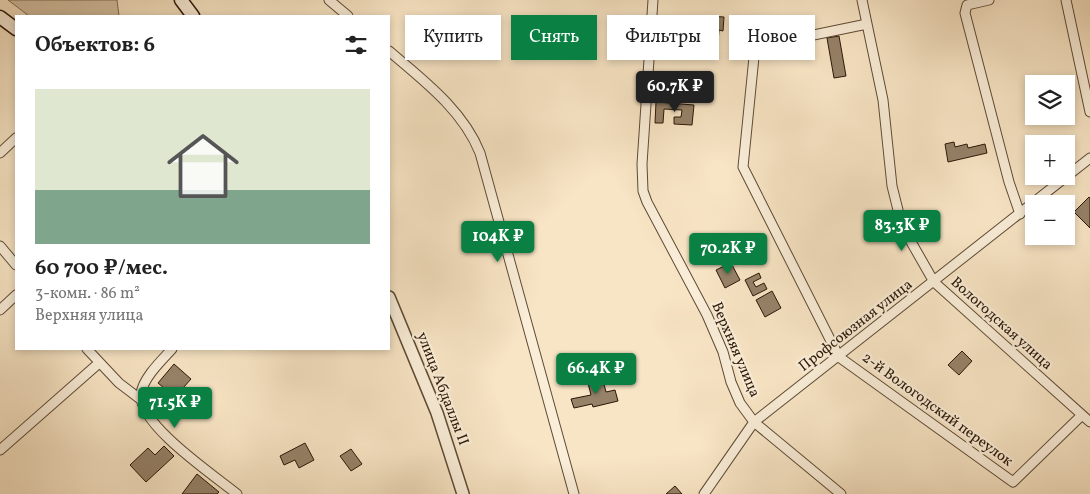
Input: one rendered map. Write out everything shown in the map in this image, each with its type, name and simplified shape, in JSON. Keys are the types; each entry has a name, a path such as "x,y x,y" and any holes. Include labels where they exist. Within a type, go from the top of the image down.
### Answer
{"main road":[{"path":"181,0 192,15"},
{"path":"0,17 15,28"}],"street":[{"path":"329,0 347,15"},
{"name":"Верхняя улица","path":"654,0 642,164 643,191 653,215 707,315 723,352 730,382 740,403 754,422 841,494"},
{"name":"Вологодская улица","path":"862,0 883,100 896,208 902,226 934,282 1090,422"},
{"path":"988,0 968,5 965,13 1009,182 1020,214"},
{"path":"1066,0 1090,112"},
{"path":"839,357 744,168 744,155 755,47 867,24"},
{"path":"390,52 427,84 473,136 480,153 574,494"},
{"path":"0,153 15,139"},
{"name":"Профсоюзная улица","path":"704,494 754,422 1090,158"},
{"path":"0,246 15,264"},
{"path":"0,310 15,296"},
{"name":"улица Абдаллы II","path":"390,299 437,413 464,494"},
{"path":"390,307 398,317"},
{"path":"88,350 119,383 140,399 147,413 168,439 237,494"},
{"path":"140,399 144,385 171,350"},
{"name":"2-й Вологодский переулок","path":"839,357 1013,482 1082,415"},
{"path":"0,450 99,363"}],"shaded area":[{"path":"8,0 117,0 119,15 28,15"}],"building":[{"path":"719,17 724,17 723,31 719,30"},
{"path":"839,36 846,76 834,78 827,38"},
{"path":"656,102 694,105 692,125 674,124 674,117 681,117 682,110 664,109 663,123 655,123"},
{"path":"954,142 955,147 967,144 968,148 985,144 987,153 948,162 945,144"},
{"path":"1090,198 1090,228 1075,213"},
{"path":"731,263 740,280 725,288 716,270"},
{"path":"759,273 761,278 753,282 756,287 764,283 767,289 753,296 745,280"},
{"path":"772,291 781,308 765,317 756,300"},
{"path":"962,351 972,361 959,375 948,365"},
{"path":"174,364 191,379 175,397 158,383"},
{"path":"602,376 606,392 615,390 618,401 593,407 592,404 574,408 571,399 591,395 587,379"},
{"path":"305,443 314,460 299,468 295,460 284,465 280,456"},
{"path":"164,446 174,456 146,482 130,465 148,448 155,455"},
{"path":"351,449 362,464 351,471 340,456"},
{"path":"197,474 219,492 217,494 182,494"},
{"path":"675,486 682,494 666,494"}]}
